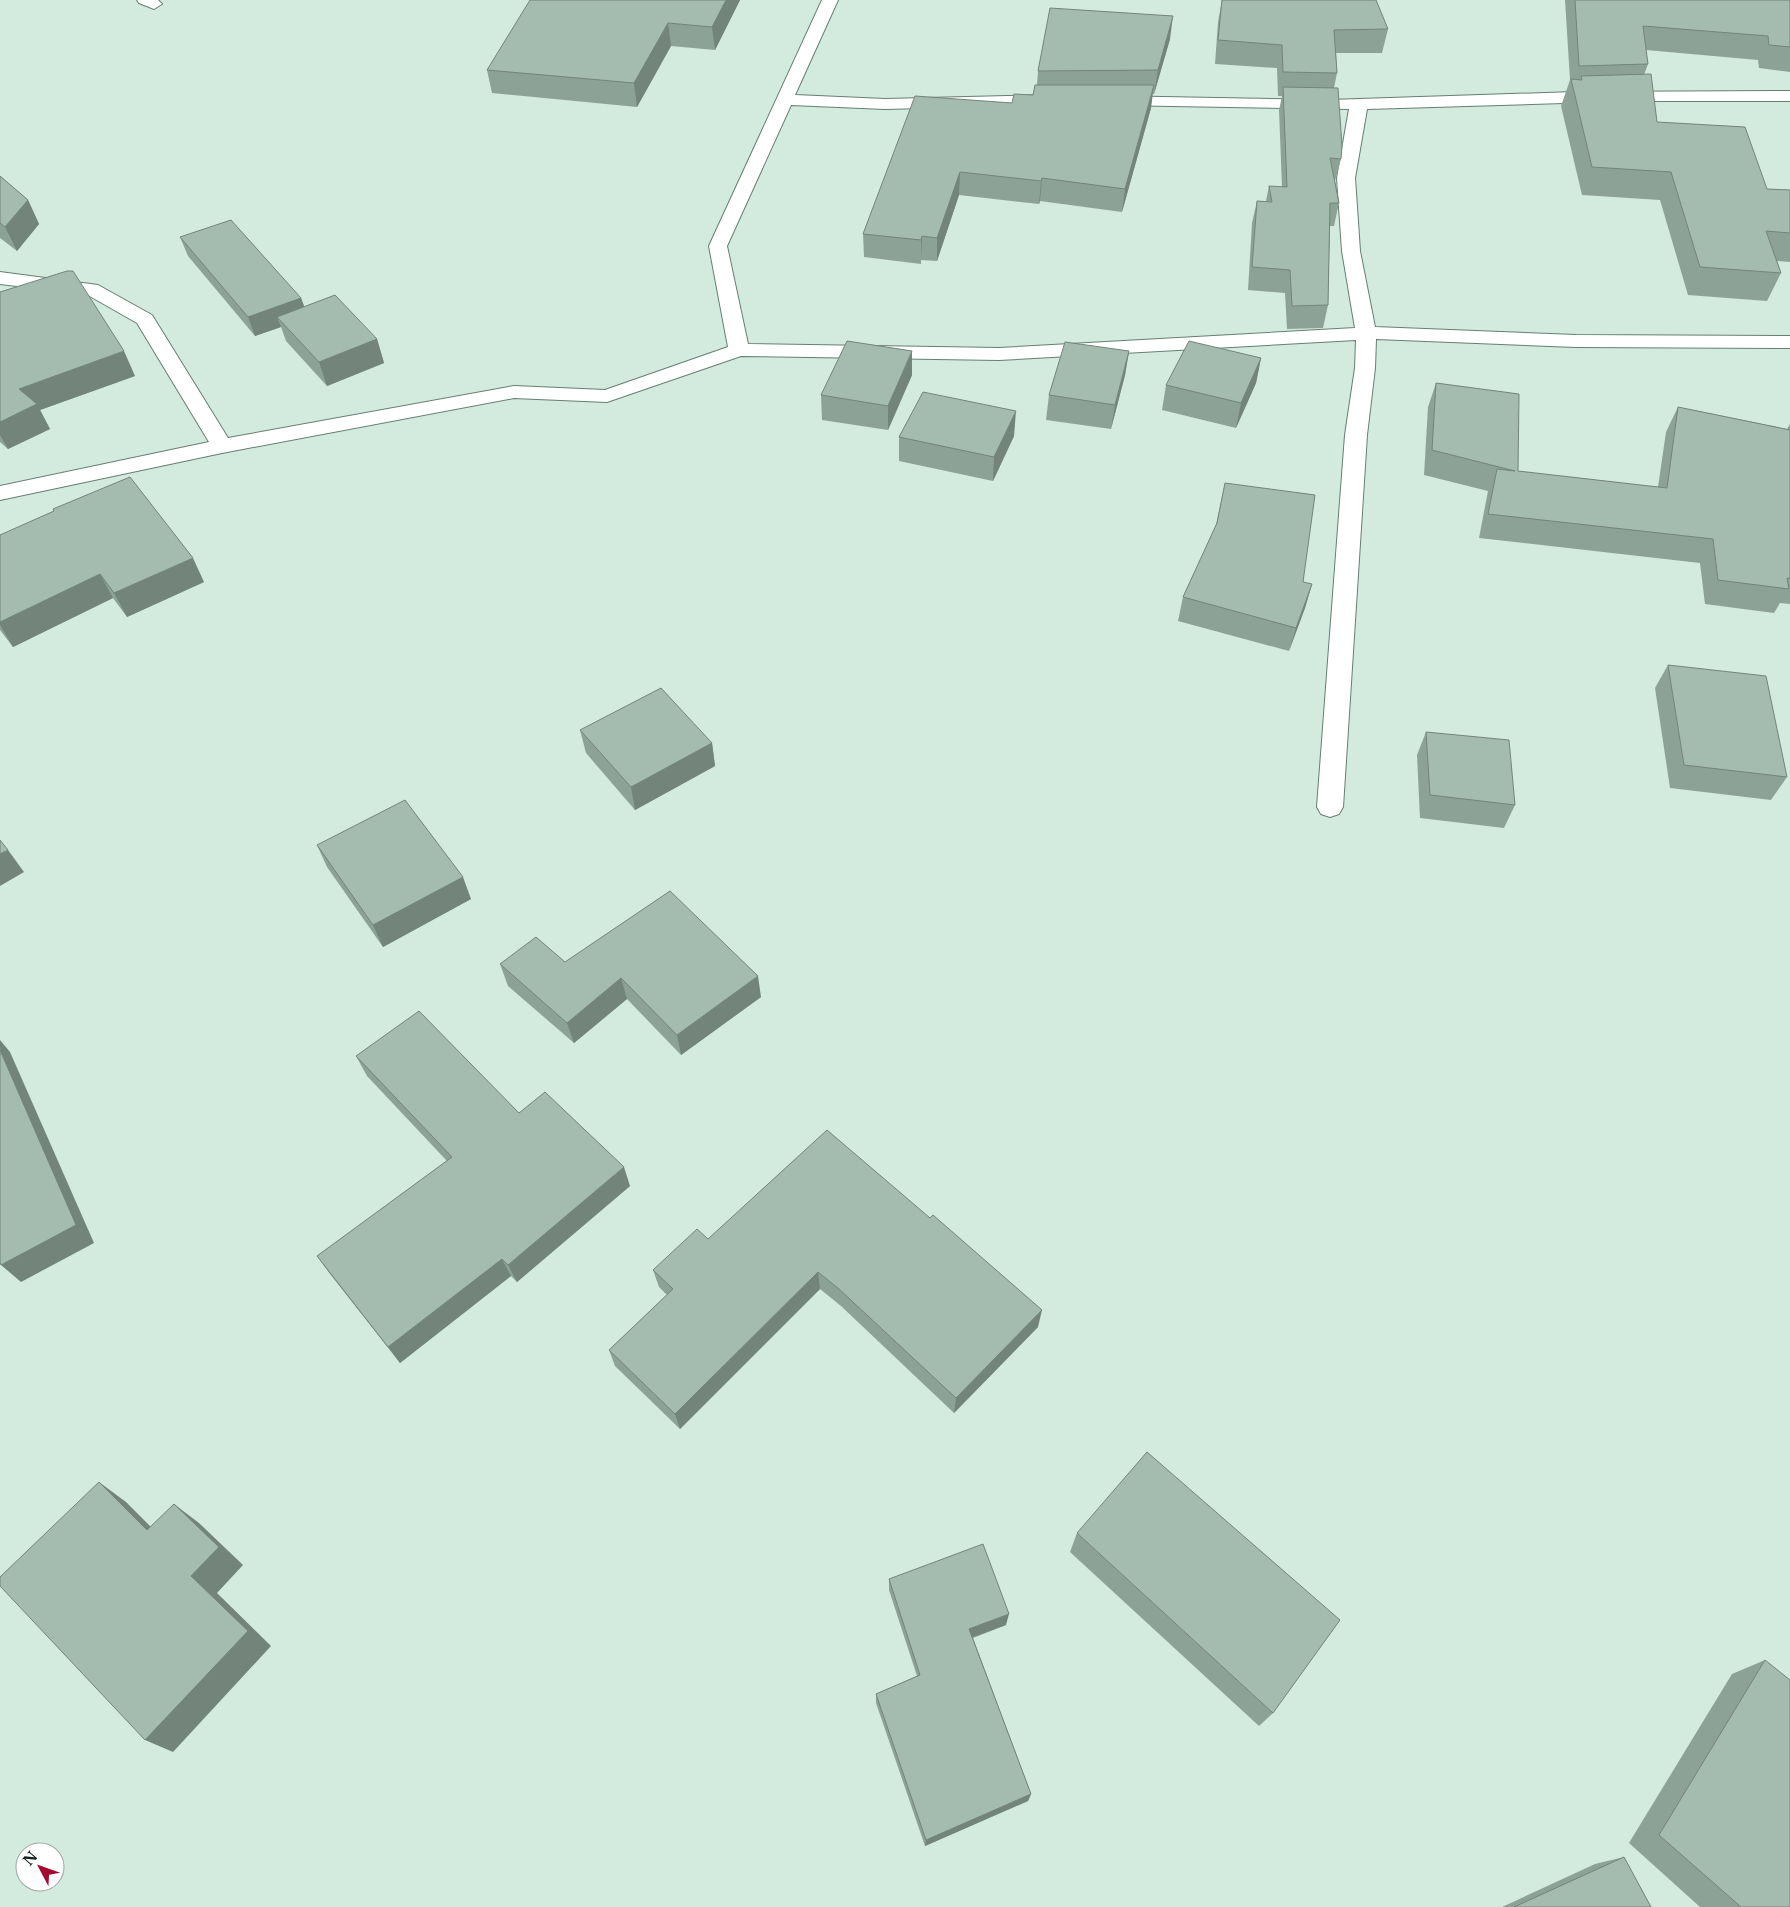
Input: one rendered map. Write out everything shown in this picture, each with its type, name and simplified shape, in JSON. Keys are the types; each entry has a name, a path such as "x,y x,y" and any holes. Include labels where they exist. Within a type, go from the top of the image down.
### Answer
{"street":[{"path":"739,350 718,246 830,0"},
{"path":"1099,100 1359,104 1409,100 1668,94 1790,96"},
{"path":"786,100 885,104 1061,100"},
{"path":"1330,807 1355,445 1365,368 1366,333 1351,251 1346,178 1359,104"},
{"path":"0,278 91,289 145,319 222,446"},
{"path":"0,494 222,446 514,392 607,396 739,350 999,354 1366,333 1576,341 1790,342"}],"building":[{"path":"530,0 726,0 712,27 668,23 634,83 487,70"},
{"path":"1222,0 1376,0 1388,29 1334,30 1337,73 1283,72 1282,45 1218,40"},
{"path":"1575,0 1790,0 1790,47 1769,45 1768,36 1643,26 1648,64 1579,66"},
{"path":"1050,8 1173,16 1158,70 1038,71"},
{"path":"1651,74 1657,122 1745,127 1767,189 1790,190 1790,233 1766,231 1781,273 1700,267 1671,172 1592,167 1571,79 1582,80 1581,76"},
{"path":"1035,85 1154,85 1125,189 1042,178 1041,181 960,172 937,238 922,236 921,240 863,234 915,96 1012,103 1014,94 1033,95"},
{"path":"1283,87 1338,88 1342,146 1341,159 1330,158 1339,203 1330,203 1328,305 1292,306 1290,270 1252,267 1257,201 1272,202 1269,186 1287,187"},
{"path":"0,176 28,200 5,227 0,223"},
{"path":"231,220 301,298 248,317 180,237"},
{"path":"67,271 73,271 124,351 19,389 37,404 0,422 0,292"},
{"path":"335,295 377,339 319,362 277,317"},
{"path":"847,341 912,351 888,406 821,395"},
{"path":"1189,341 1261,358 1241,403 1166,385"},
{"path":"1065,342 1129,351 1115,405 1049,395"},
{"path":"1436,383 1519,394 1518,471 1667,488 1678,407 1790,430 1790,579 1787,578 1789,589 1718,580 1713,539 1488,514 1497,469 1515,471 1432,450"},
{"path":"923,392 1016,411 994,457 899,437"},
{"path":"130,477 193,558 114,593 100,574 0,622 0,535 54,511 53,509"},
{"path":"1225,483 1315,495 1303,582 1312,584 1296,628 1183,597 1217,523"},
{"path":"1668,665 1766,676 1787,777 1684,765"},
{"path":"661,688 712,743 631,787 580,730"},
{"path":"1426,732 1509,740 1515,805 1430,795"},
{"path":"405,800 463,877 373,925 317,845"},
{"path":"0,840 8,850 0,854"},
{"path":"670,891 758,976 677,1035 621,978 567,1023 500,964 536,937 565,962"},
{"path":"419,1011 519,1113 545,1092 624,1167 508,1265 502,1259 388,1347 317,1256 452,1157 356,1056"},
{"path":"0,1050 76,1225 1,1265 0,1262"},
{"path":"827,1130 930,1218 933,1215 1042,1310 956,1398 839,1289 818,1272 675,1414 609,1350 673,1289 653,1270 697,1229 708,1239"},
{"path":"1147,1452 1340,1620 1273,1713 1077,1533"},
{"path":"99,1482 147,1530 174,1504 219,1547 191,1576 248,1631 145,1740 0,1586 0,1577"},
{"path":"983,1544 1009,1614 969,1629 1031,1794 926,1840 876,1694 920,1675 889,1579"},
{"path":"1765,1660 1790,1680 1790,1907 1741,1907 1659,1835"},
{"path":"1624,1857 1651,1907 1514,1907"}]}
